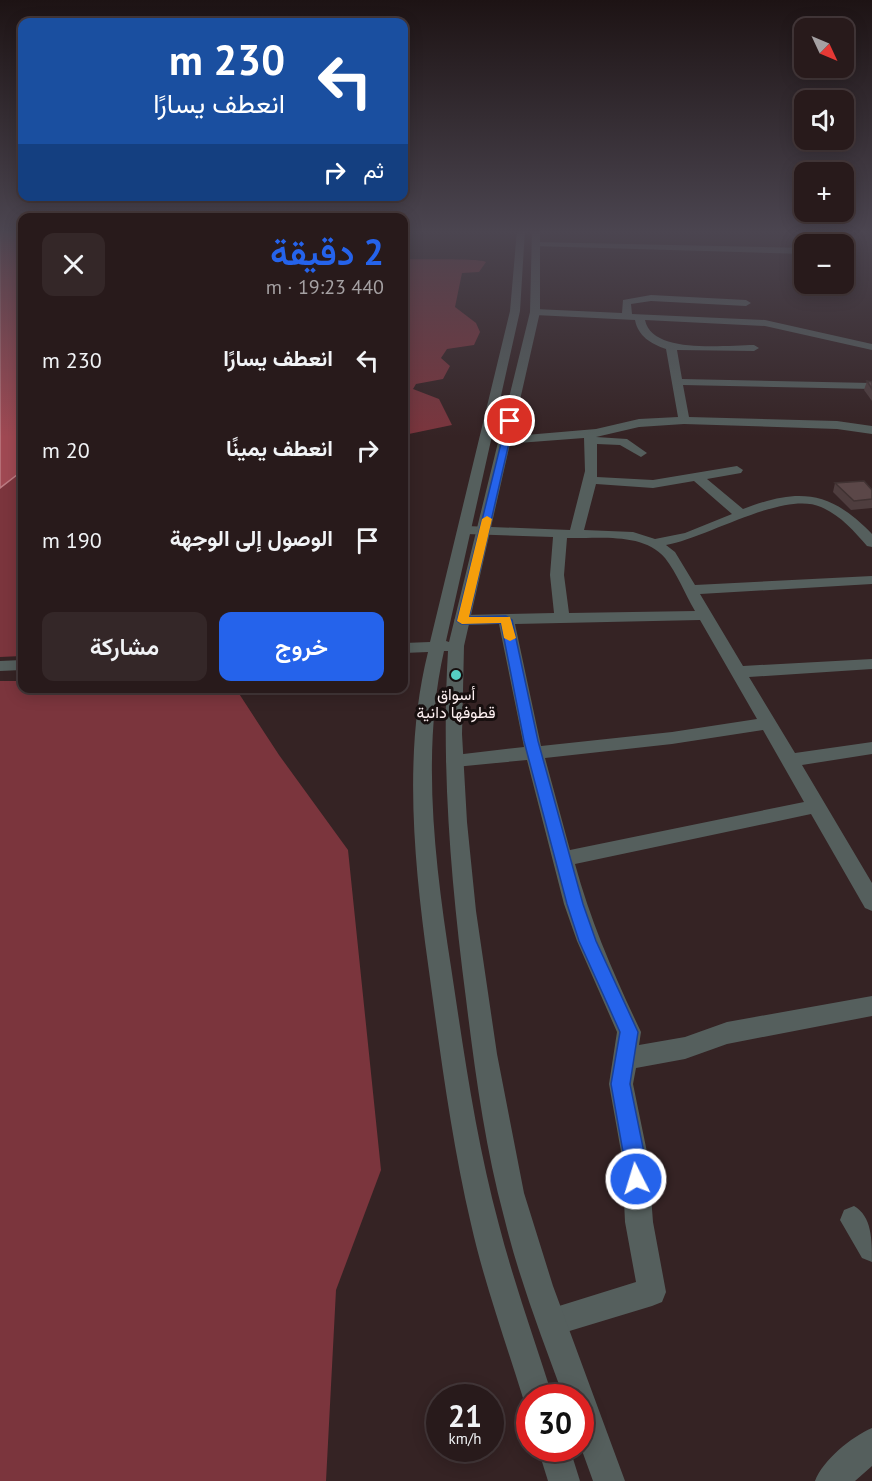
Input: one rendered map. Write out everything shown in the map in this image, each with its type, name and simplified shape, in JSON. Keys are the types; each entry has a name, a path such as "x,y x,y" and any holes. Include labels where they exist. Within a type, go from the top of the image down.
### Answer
{"street":[{"path":"518,299 475,530 462,621 447,646 427,690 424,791 426,850 435,934 471,1170 534,1384"},
{"path":"534,299 535,312 505,440 475,530 447,646 453,691 455,760 468,933 493,1115 519,1223 575,1384"},
{"path":"627,317 626,302 644,299"},
{"path":"672,299 746,303"},
{"path":"535,312 765,323 872,347"},
{"path":"640,317 640,326 647,336 671,347 754,348"},
{"path":"822,335 872,335"},
{"path":"671,347 684,420"},
{"path":"677,382 872,386"},
{"path":"505,440 590,436 639,423 684,420 837,425 872,430"},
{"path":"590,436 623,442 641,453"},
{"path":"562,618 556,575 568,533 588,495 590,436"},
{"path":"589,480 653,484 737,470"},
{"path":"697,477 741,515"},
{"path":"654,543 694,534 741,515 794,501 818,501 840,513 869,536"},
{"path":"475,530 633,536 654,543 670,555 870,893"},
{"path":"690,590 872,580"},
{"path":"462,621 706,615"},
{"path":"506,620 534,752 563,859 588,941 629,1032 621,1084 635,1157 639,1222 652,1292 553,1321"},
{"path":"408,648 447,646"},
{"path":"739,672 872,664"},
{"path":"0,666 18,665"},
{"path":"455,760 672,738 770,723"},
{"path":"792,760 872,748"},
{"path":"563,859 674,837 764,815 818,806"},
{"path":"625,1059 685,1048 727,1033 872,1006"},
{"path":"855,1220 872,1248"},
{"path":"594,1439 609,1481"},
{"path":"831,1481 872,1444"},
{"path":"558,1462 564,1481"}],"shaded area":[{"path":"0,299 18,299 18,474 0,488"},
{"path":"408,299 457,299 455,307 476,323 480,332 474,345 447,349 441,358 450,366 443,379 416,384 413,389 439,399 452,425 408,434"},
{"path":"18,474 18,656 0,657 0,488"},
{"path":"0,681 18,681 18,693 239,693 279,755 348,850 381,1170 336,1290 326,1481 0,1481"}],"building":[{"path":"864,481 872,490 872,499 854,501 835,483"}],"slow traffic":[{"path":"487,519 462,621 506,620 510,638"}],"place":[{"name":"أسواق قطوفها دانية","path":"456,675"}],"route":[{"path":"510,421 462,621 506,620 531,741 575,904 588,941 629,1032 621,1084 635,1157 636,1179"}]}
